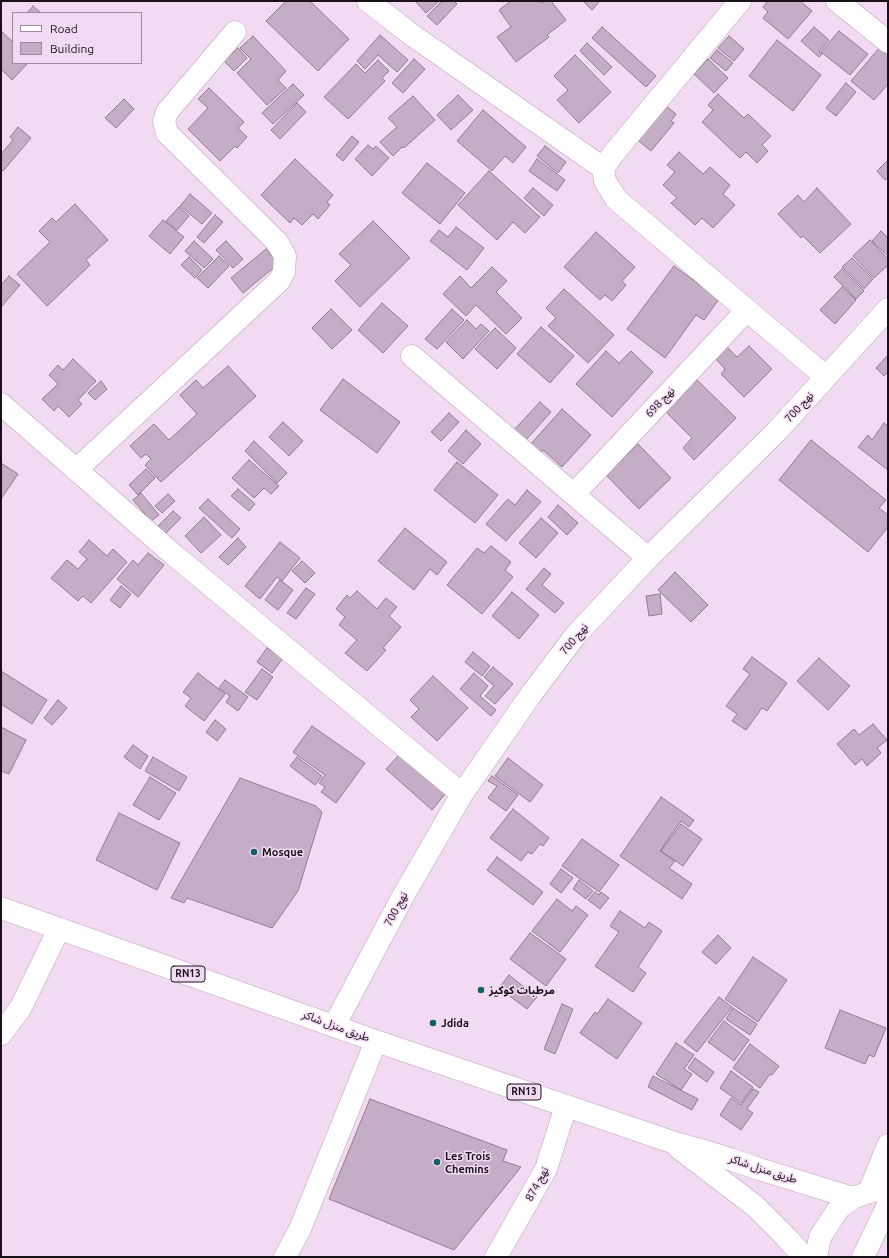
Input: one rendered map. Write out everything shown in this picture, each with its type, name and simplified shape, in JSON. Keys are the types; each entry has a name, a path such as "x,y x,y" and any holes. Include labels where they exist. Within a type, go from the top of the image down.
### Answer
{"main road":[{"path":"368,1 412,35 603,168"},
{"path":"740,1 614,153 603,168 605,181 616,199 826,377"},
{"path":"837,1 888,42"},
{"path":"76,470 279,280 284,272 285,256 277,242 167,133 164,121 167,112 235,32"},
{"name":"نهج 700","path":"334,1026 402,898 462,794 532,693 575,636 648,558 776,432 888,309"},
{"name":"نهج 698","path":"574,494 747,310"},
{"path":"412,356 648,558"},
{"path":"1,404 174,555 462,794"},
{"name":"طريق منزل شاكر","path":"1,908 376,1041 672,1142 730,1158 759,1169 870,1193"},
{"path":"1,1034 20,1009 59,929"},
{"path":"285,1257 300,1229 376,1041"},
{"name":"نهج 874","path":"496,1257 546,1169 566,1106"},
{"name":"طريق منزل شاكر","path":"672,1142 755,1206 804,1257"},
{"path":"816,1257 820,1236 839,1208 870,1193 888,1145"},
{"path":"863,1257 888,1205"}],"building":[{"path":"286,1 310,1 349,39 318,71 266,21"},
{"path":"415,1 439,1 426,13"},
{"path":"442,1 454,1 457,4 437,25 427,16"},
{"path":"511,1 541,1 542,3 545,1 551,1 566,20 547,35 549,37 516,62 497,37 511,27 499,10"},
{"path":"583,1 600,1 592,10"},
{"path":"768,1 800,1 812,11 788,39 763,18 768,12 763,7"},
{"path":"33,6 40,12 28,12"},
{"path":"602,27 656,76 646,87 592,38"},
{"path":"814,27 829,40 819,52 822,54 819,57 801,41"},
{"path":"1,31 12,41 12,64 27,64 12,80 1,69"},
{"path":"839,31 868,54 850,75 821,52"},
{"path":"380,35 408,60 397,72 378,55 365,69 357,61"},
{"path":"253,36 286,71 278,80 286,88 267,105 237,73 251,59 240,48"},
{"path":"729,36 744,49 734,61 718,48"},
{"path":"777,40 821,75 793,111 749,76"},
{"path":"587,43 612,67 604,75 580,51"},
{"path":"881,46 888,51 888,84 874,100 851,81"},
{"path":"238,48 247,58 234,71 224,61"},
{"path":"717,50 733,63 726,71 710,58"},
{"path":"575,55 611,92 579,123 557,100 568,90 554,76"},
{"path":"414,59 425,69 403,93 392,83"},
{"path":"708,59 728,78 714,93 694,74"},
{"path":"378,60 389,71 382,78 385,81 348,119 324,97 356,64 365,73"},
{"path":"846,83 856,92 836,116 826,108"},
{"path":"293,84 304,95 273,124 262,113"},
{"path":"209,88 244,122 238,128 247,137 237,148 235,146 220,161 188,129 208,108 198,99"},
{"path":"718,94 744,118 748,114 771,136 762,145 768,151 757,163 746,152 740,158 702,122 713,110 708,105"},
{"path":"458,95 473,110 451,130 437,115"},
{"path":"413,96 435,120 393,156 380,142 397,127 388,118"},
{"path":"124,99 134,109 116,128 105,118"},
{"path":"297,103 306,112 280,139 271,130"},
{"path":"662,103 676,114 671,121 674,123 651,151 634,137"},
{"path":"483,110 526,147 513,163 505,156 492,171 457,141"},
{"path":"18,127 31,138 3,171 1,169 1,154 13,140 10,137"},
{"path":"352,136 359,142 343,161 336,155"},
{"path":"368,145 373,149 376,146 389,158 372,176 355,159"},
{"path":"545,146 566,162 558,173 537,156"},
{"path":"679,152 703,174 710,167 730,185 723,194 735,205 713,228 702,218 695,225 671,203 677,198 663,185 675,172 667,165"},
{"path":"295,159 333,195 327,202 330,205 318,219 313,214 302,225 294,218 290,223 261,195"},
{"path":"537,159 565,180 557,191 529,171"},
{"path":"888,160 888,177 885,180 877,171"},
{"path":"427,163 465,193 440,224 402,193"},
{"path":"489,171 540,217 525,233 513,222 497,240 458,205"},
{"path":"533,188 553,205 544,216 524,198"},
{"path":"817,188 851,224 820,253 803,236 801,238 778,214 798,195 804,202"},
{"path":"190,194 212,213 202,224 180,206"},
{"path":"75,204 108,240 86,260 90,265 47,306 17,274 50,242 39,231 52,218 56,222"},
{"path":"179,207 189,216 177,230 166,221"},
{"path":"215,215 223,222 204,243 197,237"},
{"path":"163,220 184,237 170,254 149,236"},
{"path":"373,221 410,258 360,307 335,281 351,265 339,254"},
{"path":"456,227 484,248 467,270 430,241 439,230 448,237"},
{"path":"881,231 888,238 888,256 872,241"},
{"path":"596,232 635,267 622,281 626,285 612,301 605,295 600,300 564,267"},
{"path":"870,240 888,259 888,265 874,278 853,256"},
{"path":"194,241 213,259 204,268 185,251"},
{"path":"226,241 243,259 233,268 216,250"},
{"path":"266,249 278,264 243,293 231,278"},
{"path":"219,256 229,266 208,288 197,278"},
{"path":"189,257 202,270 195,278 181,265"},
{"path":"852,258 873,279 864,289 842,267"},
{"path":"674,266 719,299 704,320 696,315 665,358 627,329"},
{"path":"492,267 507,281 496,292 522,318 506,334 476,305 466,316 443,294 460,276 471,288"},
{"path":"842,269 864,291 856,299 834,277"},
{"path":"9,276 20,285 1,307 1,285"},
{"path":"842,287 856,300 835,324 820,310"},
{"path":"564,289 614,335 588,363 548,326 556,318 546,308"},
{"path":"382,303 408,326 383,353 358,330"},
{"path":"331,309 352,330 332,349 312,328"},
{"path":"452,309 464,320 437,349 425,339"},
{"path":"467,320 476,329 481,324 489,331 463,359 446,342"},
{"path":"541,327 574,356 550,383 517,354"},
{"path":"495,328 516,348 497,369 475,349"},
{"path":"749,346 772,369 744,397 721,374 725,369 715,358 727,347 737,357"},
{"path":"606,351 619,363 631,351 653,372 612,417 576,384"},
{"path":"888,355 888,372 884,376 876,368"},
{"path":"73,359 96,381 78,400 82,404 69,417 58,406 54,411 42,399 58,384 49,375 58,365 63,370"},
{"path":"228,366 256,396 161,482 145,465 151,459 146,454 141,458 130,446 154,424 169,440 197,414 180,395 196,380 203,388"},
{"path":"343,379 400,422 377,453 320,410"},
{"path":"697,380 736,418 694,460 683,448 692,438 666,412"},
{"path":"101,381 107,389 95,400 88,393"},
{"path":"540,402 551,412 525,441 514,430"},
{"path":"562,409 591,435 562,467 543,450 539,455 529,446"},
{"path":"449,413 459,422 441,441 431,432"},
{"path":"283,422 303,441 289,456 269,437"},
{"path":"884,423 888,426 888,470 858,447 868,435 872,440"},
{"path":"466,430 481,444 463,464 448,451"},
{"path":"811,440 886,500 879,508 888,515 888,527 868,552 779,480"},
{"path":"254,441 287,473 277,483 245,451"},
{"path":"638,444 671,478 639,509 606,475"},
{"path":"249,460 279,486 271,494 264,488 254,498 232,478"},
{"path":"457,462 498,495 475,523 434,490"},
{"path":"1,463 18,474 1,499"},
{"path":"146,469 155,478 138,495 129,485"},
{"path":"238,489 255,504 249,511 231,496"},
{"path":"527,490 541,502 506,541 486,524 508,499 515,505"},
{"path":"141,493 159,515 151,521 133,500"},
{"path":"168,494 175,501 162,513 155,506"},
{"path":"208,499 240,529 232,538 199,508"},
{"path":"558,505 578,523 567,535 548,517"},
{"path":"173,511 181,518 165,534 158,526"},
{"path":"204,517 221,535 201,553 185,536"},
{"path":"541,518 558,533 536,558 519,543"},
{"path":"405,528 447,562 437,575 430,569 414,590 378,561"},
{"path":"238,538 246,547 228,565 219,557"},
{"path":"89,540 107,556 113,549 127,562 91,603 83,596 78,601 51,578 67,560 78,569 87,559 79,552"},
{"path":"280,542 300,558 282,581 277,577 260,599 245,586"},
{"path":"491,546 511,562 505,570 513,577 482,614 447,585 477,548 484,553"},
{"path":"148,553 164,565 138,597 117,579 133,560 138,565"},
{"path":"302,561 315,573 305,583 292,571"},
{"path":"544,568 551,574 542,585 564,603 555,613 526,589"},
{"path":"675,572 708,605 691,622 658,590"},
{"path":"280,580 293,590 278,610 265,600"},
{"path":"121,586 131,594 120,608 110,600"},
{"path":"306,588 315,594 296,619 287,613"},
{"path":"357,591 377,609 386,598 397,607 389,616 401,627 383,648 386,650 367,671 345,653 357,640 339,625 345,617 336,609 347,595 350,598"},
{"path":"512,592 539,615 519,639 492,616"},
{"path":"660,594 662,614 649,616 646,596"},
{"path":"267,648 283,658 272,673 257,662"},
{"path":"473,652 490,666 482,676 465,662"},
{"path":"752,657 787,683 767,711 762,708 746,730 732,721 737,714 726,706 750,674 743,669"},
{"path":"819,658 850,686 828,710 797,681"},
{"path":"493,667 513,684 495,704 485,696 494,686 484,677"},
{"path":"262,669 273,677 257,700 245,692"},
{"path":"1,671 47,700 32,724 1,704"},
{"path":"198,673 225,694 204,721 185,706 191,698 183,692"},
{"path":"474,673 488,686 480,696 496,710 491,716 460,689"},
{"path":"433,676 468,708 437,741 411,717 419,709 410,700"},
{"path":"225,680 248,697 238,711 226,702 230,696 219,688"},
{"path":"58,700 67,708 52,725 44,718"},
{"path":"215,720 226,729 217,741 206,732"},
{"path":"873,724 887,740 877,748 881,753 867,766 862,759 855,765 837,744 854,729 859,735"},
{"path":"312,726 365,763 336,803 321,792 325,787 319,783 325,775 293,752"},
{"path":"1,727 26,740 9,774 1,771"},
{"path":"133,745 148,756 140,769 124,757"},
{"path":"400,754 445,794 432,810 386,769"},
{"path":"153,757 187,777 179,791 145,771"},
{"path":"297,757 322,776 315,785 290,766"},
{"path":"508,758 543,785 530,802 495,776"},
{"path":"492,776 518,795 506,811 488,798 497,786 488,781"},
{"path":"150,777 176,793 159,820 133,805"},
{"name":"Mosque","path":"240,778 316,806 322,812 298,891 272,928 187,898 184,903 171,898"},
{"path":"661,797 694,820 689,827 681,821 660,851 675,861 669,868 692,884 682,899 620,856"},
{"path":"513,809 549,838 543,846 540,844 532,854 528,852 521,861 490,838"},
{"path":"119,813 180,843 157,890 96,860"},
{"path":"681,824 702,839 683,866 661,851"},
{"path":"582,839 619,865 599,892 562,866"},
{"path":"497,857 543,892 533,905 487,870"},
{"path":"561,869 573,878 561,893 550,884"},
{"path":"579,880 593,891 586,899 573,889"},
{"path":"595,892 599,895 601,892 609,898 600,909 588,900"},
{"path":"557,899 572,911 576,906 588,915 560,952 532,931"},
{"path":"620,911 645,928 649,922 662,931 638,967 646,973 633,992 595,966 619,932 610,926"},
{"path":"530,933 566,959 546,986 510,959"},
{"path":"718,935 731,948 716,964 702,952"},
{"path":"753,957 787,980 758,1022 725,999"},
{"path":"509,975 537,997 527,1009 499,988"},
{"path":"719,997 732,1007 697,1052 684,1042"},
{"path":"608,999 642,1023 617,1059 580,1033 595,1012 597,1014"},
{"path":"562,1004 573,1009 555,1054 544,1049"},
{"path":"733,1008 757,1024 750,1035 726,1019"},
{"path":"840,1010 886,1028 874,1057 869,1055 865,1064 825,1048"},
{"path":"724,1021 749,1040 734,1061 708,1042"},
{"path":"676,1043 694,1055 684,1069 692,1074 681,1090 656,1074"},
{"path":"750,1044 779,1066 772,1075 770,1074 760,1088 733,1068"},
{"path":"695,1058 714,1072 707,1082 688,1068"},
{"path":"731,1071 753,1087 741,1103 720,1088"},
{"path":"653,1076 698,1099 692,1110 648,1087"},
{"path":"753,1089 759,1092 747,1109 753,1113 741,1130 720,1115 731,1098 741,1105"},
{"path":"370,1099 507,1150 503,1161 521,1167 454,1250 329,1199"}],"place":[{"name":"Mosque","path":"254,852"},
{"name":"مرطبات كوكيز","path":"481,990"},
{"name":"Jdida","path":"433,1023"},
{"name":"Les Trois Chemins","path":"437,1162"}]}
